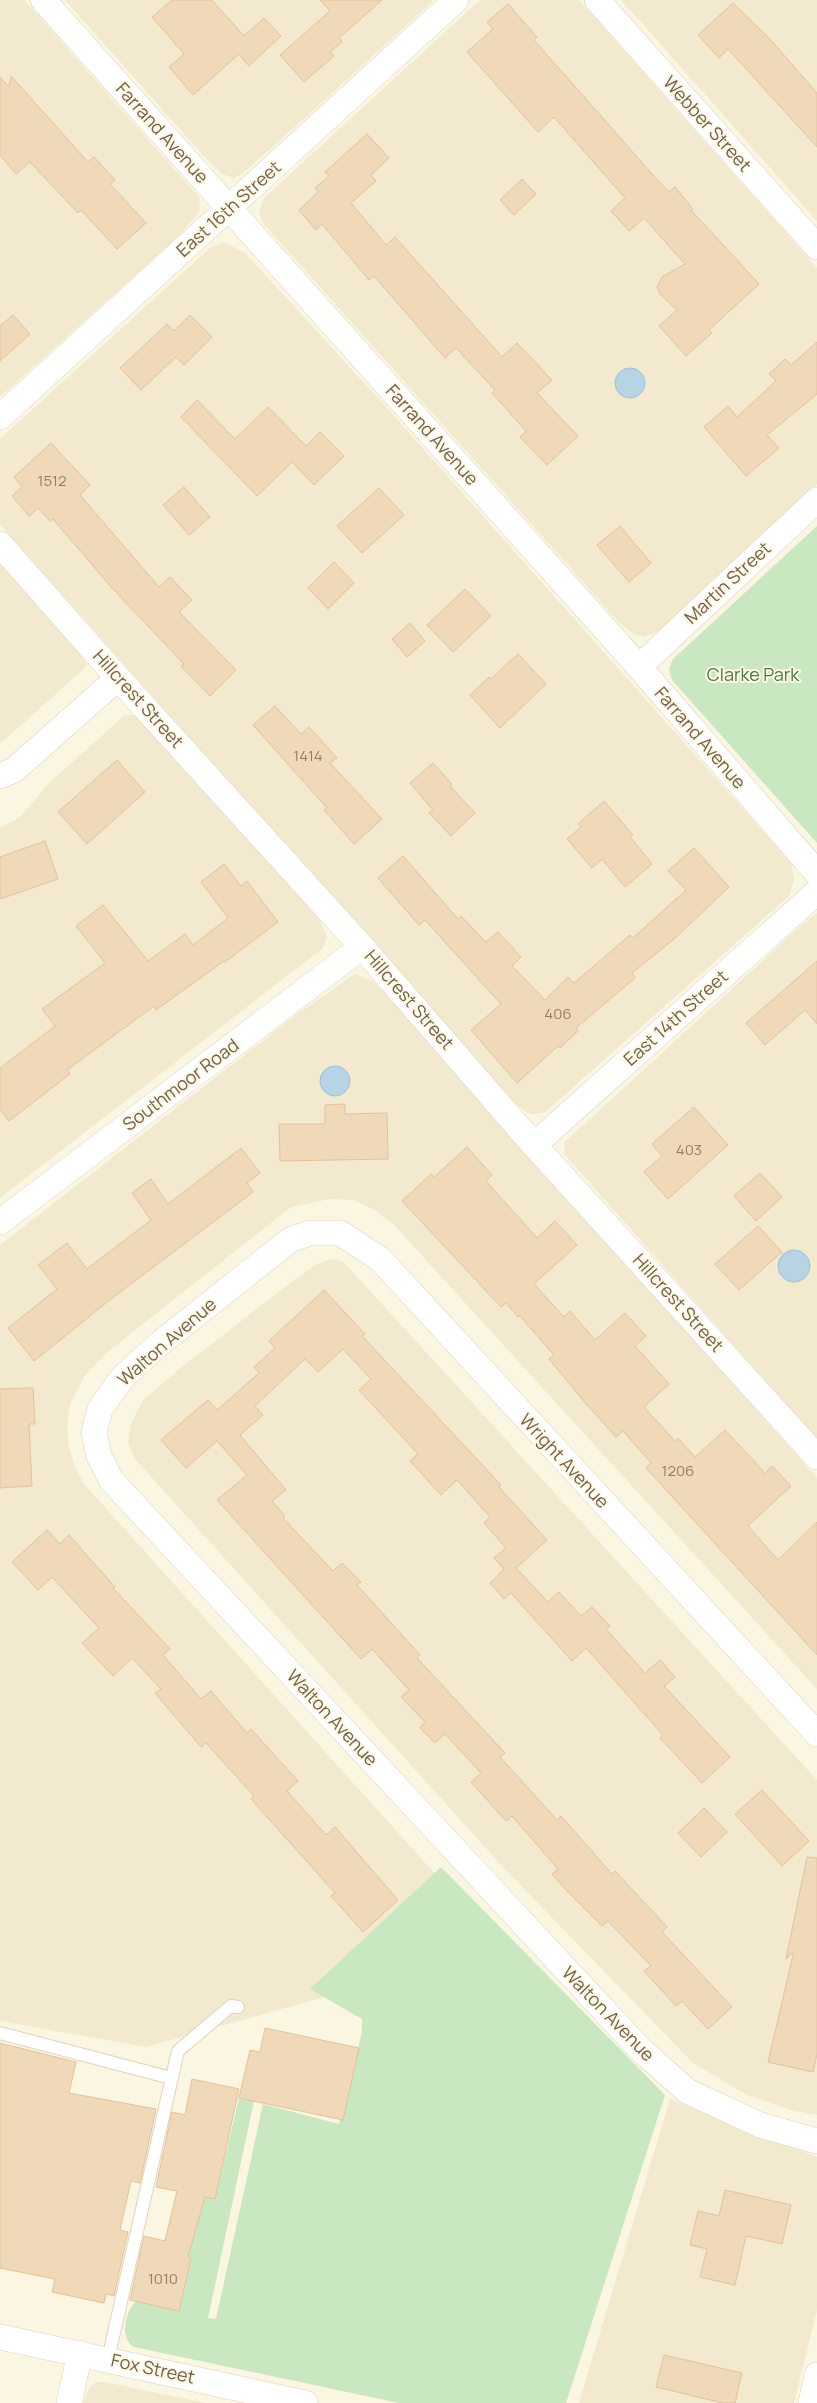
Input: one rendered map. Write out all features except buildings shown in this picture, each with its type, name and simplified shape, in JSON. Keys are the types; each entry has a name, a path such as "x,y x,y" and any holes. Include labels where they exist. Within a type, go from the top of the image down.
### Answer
{"street":[{"name":"Farrand Avenue","path":"43,0 639,667 817,874"},
{"name":"East 16th Street","path":"0,417 456,0"},
{"name":"Webber Street","path":"597,0 817,247"},
{"name":"Martin Street","path":"639,667 817,500"},
{"name":"Hillcrest Street","path":"0,544 118,678 362,947 534,1145 817,1456"},
{"path":"0,776 14,770 118,678"},
{"name":"East 14th Street","path":"534,1145 817,892"},
{"name":"Southmoor Road","path":"0,1222 362,947"},
{"name":"Wright Avenue","path":"290,1240 310,1233 340,1233 380,1259 817,1734"},
{"name":"Walton Avenue","path":"290,1240 159,1344 122,1378 100,1409 94,1432 99,1456 111,1480 639,2048 687,2091 760,2125 817,2141"},
{"name":"Fox Street","path":"0,2337 305,2403"},
{"path":"69,2403 80,2353"},
{"path":"811,2403 817,2375"}],"lane":[{"path":"108,2359 178,2050 231,2006 238,2007"},
{"path":"0,2033 171,2078"}],"shaded area":[{"path":"0,0 24,0 199,197 200,209 195,218 174,240 0,397"},
{"path":"65,0 434,0 243,173 234,178 222,174 210,163"},
{"path":"480,0 579,0 817,268 817,484 659,631 644,637 633,634 616,619 262,222 259,211 264,198"},
{"path":"621,0 817,0 817,221 640,21"},
{"path":"224,242 245,253 386,407 791,863 794,880 789,896 544,1113 530,1114 516,1104 0,525 0,439 210,248"},
{"path":"0,564 82,655 87,666 0,744"},
{"path":"125,715 135,715 143,721 320,920 327,938 323,948 0,1198 0,828 19,818 49,783"},
{"path":"817,913 817,1439 565,1155 564,1143 796,930"},
{"path":"355,974 373,981 413,1024 817,1478 817,1689 395,1226 375,1210 353,1200 330,1199 291,1207 105,1354 84,1377 70,1404 67,1425 68,1443 74,1465 84,1484 446,1886 328,1996 146,2047 0,2021 0,1245 296,1015"},
{"path":"331,1259 342,1261 350,1269 817,1780 817,2115 791,2110 747,2095 693,2063 502,1866 135,1459 128,1443 131,1424 143,1400 183,1366 289,1284 317,1264"},
{"path":"670,2099 817,2157 817,2310 794,2403 579,2403"},
{"path":"96,2382 105,2382 205,2403 83,2403 90,2387"}],"green space":[{"name":"Clarke Park","path":"817,526 817,843 672,680 669,669 673,659"},
{"path":"441,1867 665,2095 566,2403 399,2403 134,2347 126,2338 125,2325 129,2312 136,2301 179,2311 191,2258 177,2254 179,2244 164,2241 168,2230 194,2236 203,2197 215,2199 239,2098 254,2101 208,2318 216,2319 263,2104 339,2124 362,2032 362,2019 310,1989"}],"water":[{"path":"630,368 636,369 644,377 644,389 636,397 630,398 624,397 616,389 615,383 616,377 624,369"},
{"path":"335,1066 341,1067 349,1075 349,1087 341,1095 335,1096 329,1095 321,1087 320,1081 321,1075 329,1067"},
{"path":"794,1250 800,1251 805,1255 809,1260 809,1272 805,1277 800,1281 794,1282 788,1281 783,1277 779,1272 778,1266 779,1260 783,1255 788,1251"}]}
